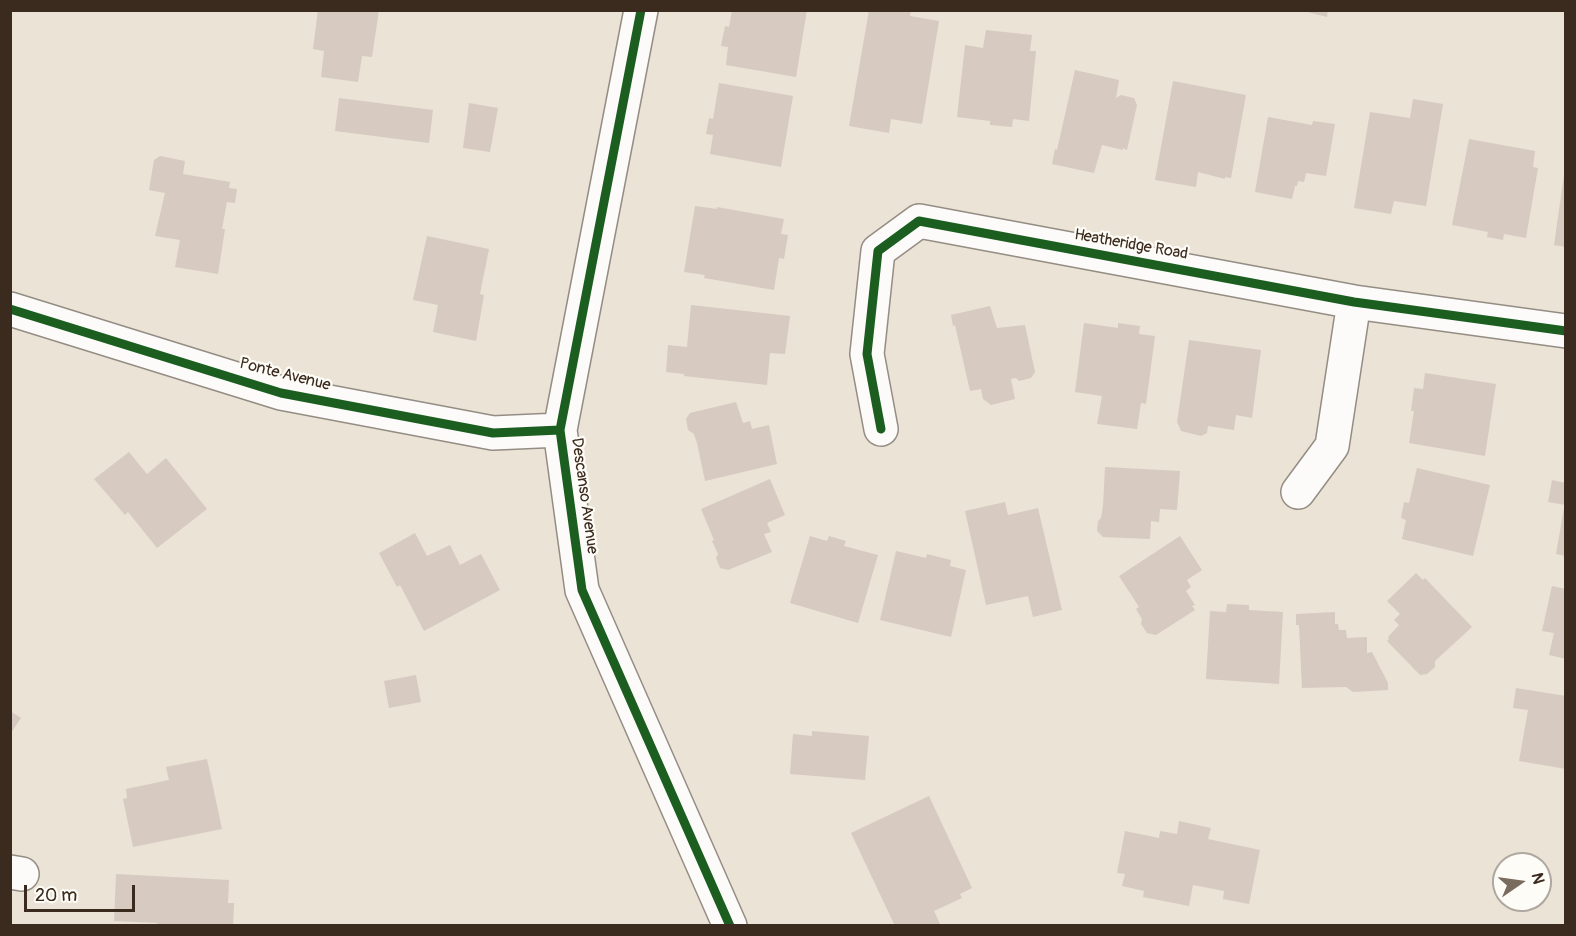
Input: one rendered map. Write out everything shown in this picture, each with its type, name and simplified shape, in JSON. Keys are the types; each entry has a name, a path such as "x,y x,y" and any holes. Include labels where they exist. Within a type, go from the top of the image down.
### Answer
{"street":[{"name":"Descanso Avenue","path":"641,10 560,430 582,590 730,926"},
{"name":"Heatheridge Road","path":"880,429 867,354 878,250 919,221 1354,302 1566,331"},
{"path":"1299,492 1332,446 1354,302"},
{"name":"Ponte Avenue","path":"10,309 281,393 493,433 560,430"}],"building":[{"path":"318,10 379,10 372,57 362,56 358,82 321,77 324,51 313,49"},
{"path":"732,10 807,10 796,77 726,65 728,47 721,46 725,26 729,27"},
{"path":"869,10 911,10 910,16 939,21 922,124 891,119 889,133 849,126"},
{"path":"1299,10 1328,10 1327,17"},
{"path":"986,30 1032,35 1030,51 1036,51 1029,121 1013,119 1012,127 990,125 990,121 957,117 965,45 983,48"},
{"path":"1075,70 1119,80 1116,98 1121,95 1134,98 1137,105 1127,150 1102,145 1094,173 1052,164"},
{"path":"1173,81 1246,95 1231,178 1225,177 1225,179 1198,172 1196,187 1155,180"},
{"path":"719,83 793,96 781,167 710,154 713,135 706,134 709,118 713,119"},
{"path":"339,98 433,110 429,143 335,131"},
{"path":"1413,99 1443,104 1426,206 1394,201 1391,214 1354,208 1370,112 1410,118"},
{"path":"469,103 498,108 490,152 463,148"},
{"path":"1268,117 1312,125 1313,121 1335,124 1326,176 1306,173 1304,182 1298,181 1295,186 1292,199 1255,192"},
{"path":"1469,139 1535,151 1533,167 1538,168 1526,238 1504,234 1503,240 1487,237 1488,232 1452,225"},
{"path":"160,156 185,161 183,174 230,182 229,188 237,189 235,203 227,202 218,274 175,267 180,240 155,236 165,193 149,190 154,160"},
{"path":"1564,175 1566,175 1566,247 1554,245"},
{"path":"695,206 717,209 717,207 784,219 781,234 788,235 784,259 779,258 774,290 704,278 705,275 684,272"},
{"path":"427,236 489,249 480,294 484,295 476,341 433,332 438,305 413,300"},
{"path":"691,305 790,316 785,354 770,353 767,385 666,372 668,345 687,347"},
{"path":"990,306 997,328 1025,325 1035,372 1031,378 1019,381 1016,378 1011,379 1015,399 991,405 983,399 981,389 970,391 951,315"},
{"path":"1084,323 1118,328 1118,323 1140,326 1139,334 1155,336 1146,404 1141,403 1137,429 1097,424 1102,396 1075,392"},
{"path":"1189,340 1261,350 1252,418 1236,415 1234,430 1208,426 1207,433 1201,436 1181,431 1177,422"},
{"path":"1425,373 1496,384 1485,456 1409,443 1414,411 1411,411 1414,388 1423,389"},
{"path":"736,402 743,423 750,421 752,429 769,425 777,464 705,481 697,443 694,434 688,430 686,419 690,413"},
{"path":"129,452 147,474 166,458 207,509 157,548 128,512 125,515 94,479"},
{"path":"1105,467 1180,471 1177,510 1160,509 1159,522 1151,521 1150,539 1103,537 1097,531 1103,506"},
{"path":"1417,468 1490,485 1473,556 1402,539 1406,520 1401,518 1404,502 1409,503"},
{"path":"770,479 785,515 767,523 771,532 764,534 772,552 728,570 720,568 716,558 718,554 712,541 714,540 701,509"},
{"path":"1552,480 1566,483 1566,505 1548,502"},
{"path":"1005,502 1008,515 1038,508 1062,610 1033,617 1028,596 986,605 965,511"},
{"path":"1564,508 1566,508 1566,556 1556,554"},
{"path":"415,533 427,556 450,545 460,565 481,554 500,590 424,631 400,585 397,587 379,553"},
{"path":"810,536 827,541 829,536 846,541 844,546 878,555 858,623 790,603"},
{"path":"1180,536 1202,570 1187,580 1191,587 1186,591 1195,605 1192,606 1195,610 1156,635 1147,633 1136,609 1139,607 1119,576"},
{"path":"896,551 926,558 927,554 951,560 950,566 966,570 951,637 880,620"},
{"path":"1416,573 1423,580 1425,578 1472,627 1435,661 1435,667 1427,674 1420,675 1387,641 1399,625 1394,620 1400,614 1387,601"},
{"path":"1552,586 1566,589 1566,659 1549,655 1554,633 1542,631"},
{"path":"1227,604 1249,605 1249,610 1283,612 1279,684 1206,679 1210,611 1226,612"},
{"path":"1335,612 1335,624 1338,624 1339,630 1346,630 1347,638 1367,637 1367,653 1372,652 1388,683 1388,690 1353,692 1346,687 1302,688 1299,625 1296,625 1296,614"},
{"path":"416,675 421,702 389,708 384,681"},
{"path":"1516,688 1566,696 1566,769 1519,761 1528,710 1513,708"},
{"path":"10,711 21,718 10,734"},
{"path":"812,731 869,736 865,780 790,774 793,734 812,736"},
{"path":"207,759 222,829 133,847 123,799 127,798 126,789 169,780 166,767"},
{"path":"929,796 972,888 960,894 962,898 934,911 941,926 895,926 851,833"},
{"path":"1179,821 1211,828 1208,839 1260,850 1249,904 1223,899 1224,891 1193,885 1189,906 1143,897 1144,891 1122,886 1125,874 1117,873 1125,831 1159,838 1160,831 1177,834"},
{"path":"116,874 229,880 228,903 234,903 233,926 157,926 157,923 114,921"}],"cycle path":[{"path":"641,10 560,430 582,590 730,926"},
{"path":"881,429 867,354 878,251 919,221 1354,302 1566,331"},
{"path":"10,309 281,393 493,433 560,430"}]}
